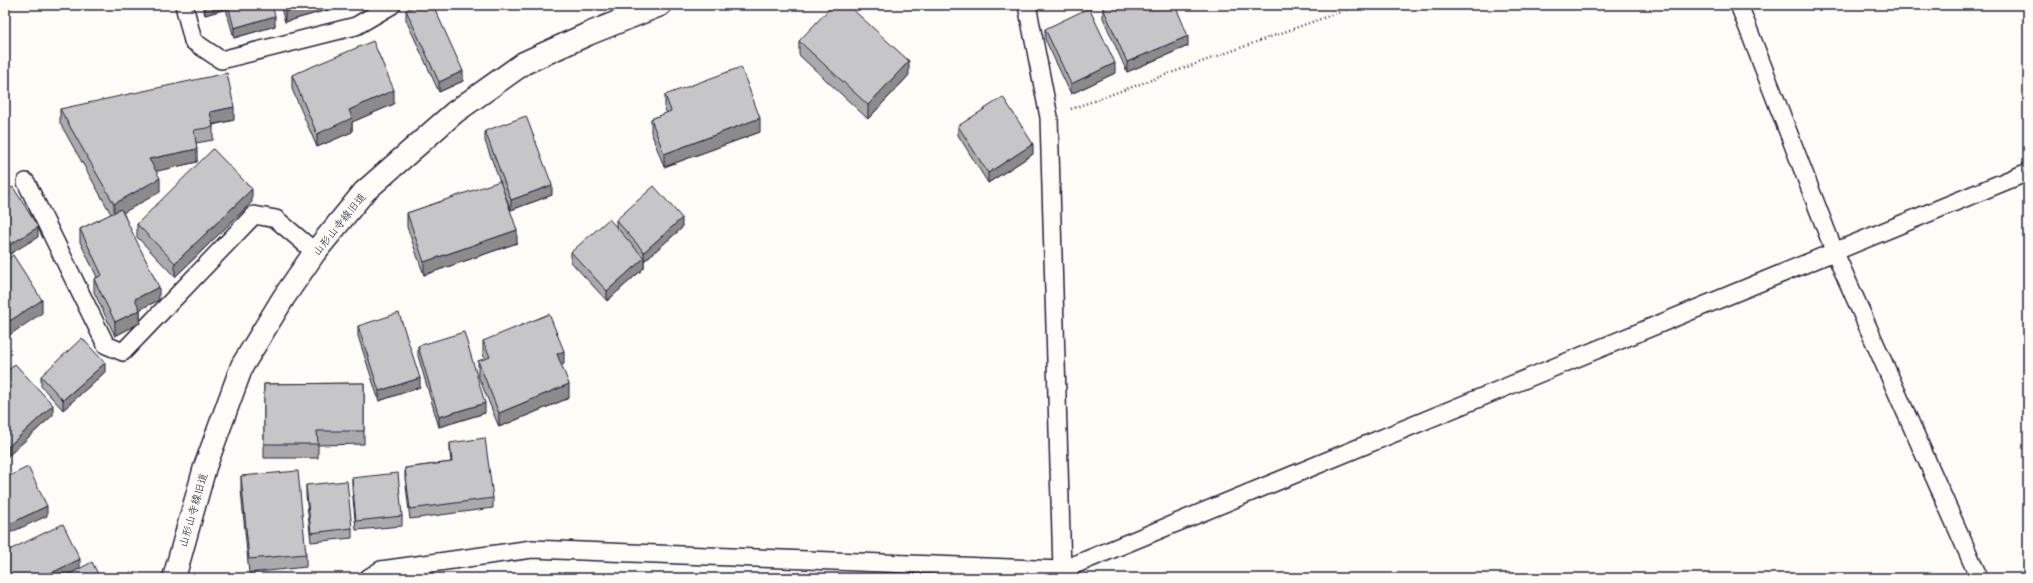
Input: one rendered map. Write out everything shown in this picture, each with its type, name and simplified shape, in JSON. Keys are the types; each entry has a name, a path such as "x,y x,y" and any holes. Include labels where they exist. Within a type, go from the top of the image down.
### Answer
{"street":[{"name":"山形山寺線旧道","path":"174,578 205,467 242,366 284,297 315,252 364,192 455,112 524,63 588,34 660,5"}],"lane":[{"path":"184,5 193,41 222,60 356,26 392,5"},
{"path":"1027,5 1049,117 1061,574"},
{"path":"1739,5 1835,253 1979,578"},
{"path":"368,578 381,570 532,549 1061,574 2028,172"},
{"path":"26,182 106,345 123,352 254,215 276,219 315,252"}],"path":[{"path":"1049,117 1359,5"}],"building":[{"path":"228,5 272,5 275,16 234,28"},
{"path":"283,5 310,5 285,12"},
{"path":"418,5 433,5 463,71 439,82 406,10"},
{"path":"833,5 848,5 909,61 868,105 799,41"},
{"path":"1110,5 1175,5 1188,36 1127,62 1103,8"},
{"path":"1089,8 1115,63 1071,84 1045,29"},
{"path":"373,41 394,90 349,110 352,118 317,134 292,75"},
{"path":"741,67 760,118 664,154 651,119 671,111 665,95"},
{"path":"227,73 234,107 210,112 213,127 194,130 197,149 149,159 160,178 114,204 60,109"},
{"path":"1003,97 1033,144 988,173 958,126"},
{"path":"526,116 552,185 511,200 485,131"},
{"path":"213,149 252,189 175,263 137,224"},
{"path":"500,181 517,230 424,262 407,213"},
{"path":"654,186 682,218 644,252 616,220"},
{"path":"13,187 38,227 5,248 5,192"},
{"path":"121,209 159,287 135,299 140,310 115,322 94,279 102,275 80,229"},
{"path":"609,219 644,258 607,291 571,252"},
{"path":"13,255 42,300 5,324 5,261"},
{"path":"399,313 420,378 379,391 358,326"},
{"path":"549,314 564,351 557,354 569,384 499,413 478,361 490,357 483,341"},
{"path":"464,332 485,403 439,417 418,346"},
{"path":"82,338 105,363 63,400 41,376"},
{"path":"15,364 53,405 8,447 5,443 5,374"},
{"path":"364,383 364,431 317,431 318,444 264,444 264,384"},
{"path":"485,438 493,498 410,509 405,468 452,462 450,443"},
{"path":"28,467 47,506 5,526 5,478"},
{"path":"298,471 306,554 249,559 241,476"},
{"path":"398,473 402,516 356,521 352,478"},
{"path":"347,481 352,528 311,533 306,485"},
{"path":"63,524 80,559 41,578 5,578 5,552"},
{"path":"92,562 100,578 62,578"}]}
